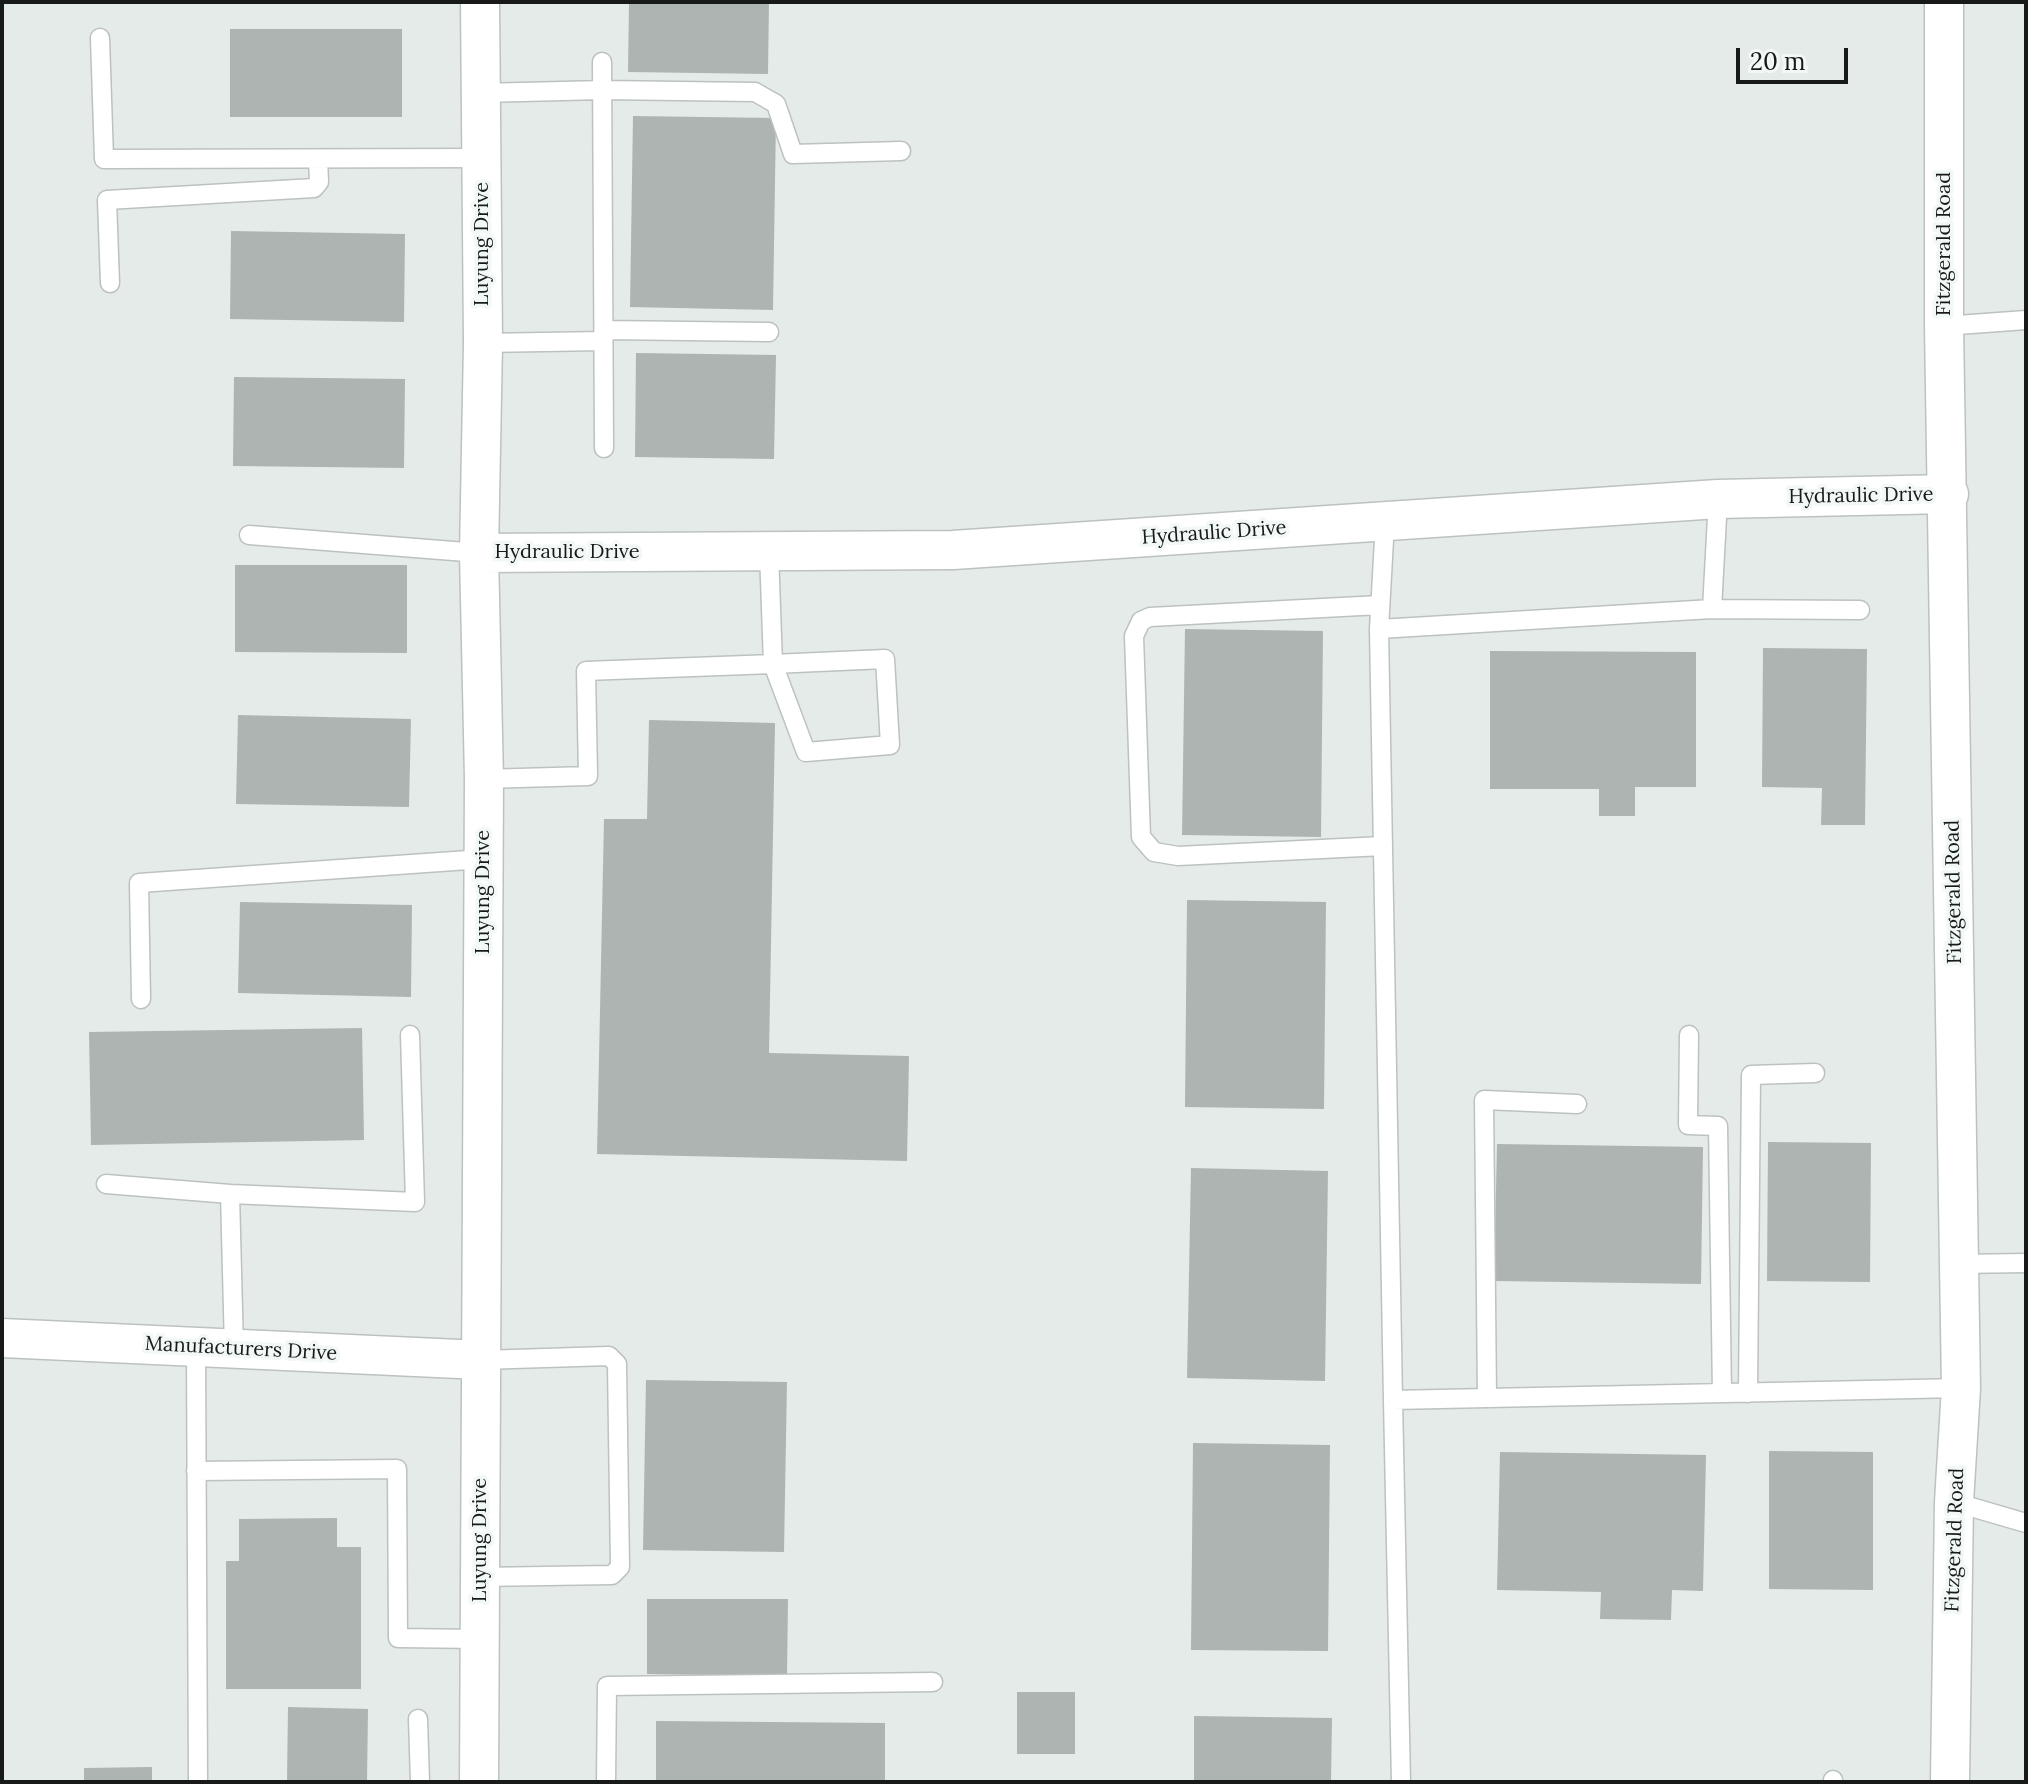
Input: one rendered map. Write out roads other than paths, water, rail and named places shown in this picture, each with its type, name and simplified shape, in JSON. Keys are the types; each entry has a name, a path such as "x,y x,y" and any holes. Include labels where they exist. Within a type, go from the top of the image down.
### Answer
{"street":[{"name":"Luyung Drive","path":"479,1782 484,779 479,553 483,343 480,2"},
{"name":"Fitzgerald Road","path":"1944,2 1944,326 1961,1388 1954,1502 1950,1782"},
{"name":"Hydraulic Drive","path":"479,553 953,550 1718,499 1949,494"},
{"name":"Manufacturers Drive","path":"2,1338 481,1360"}],"lane":[{"path":"100,38 104,159 482,158"},
{"path":"602,62 604,448"},
{"path":"481,93 603,90 755,92 776,104 793,154 901,151"},
{"path":"110,283 107,200 314,188 319,182 318,159"},
{"path":"1944,326 2026,320"},
{"path":"483,343 769,332"},
{"path":"1712,609 1718,499"},
{"path":"1385,522 1379,629 1401,1782"},
{"path":"249,535 479,553"},
{"path":"484,779 588,776 586,671 773,664 885,659 890,745 806,752 773,664 769,552"},
{"path":"1380,605 1150,617 1141,621 1134,636 1141,837 1154,852 1178,856 1383,846"},
{"path":"1379,629 1712,609 1860,610"},
{"path":"141,999 139,883 483,859"},
{"path":"106,1184 230,1194 415,1202 410,1035"},
{"path":"1689,1035 1688,1125 1718,1126 1722,1393"},
{"path":"1748,1393 1751,1075 1815,1073"},
{"path":"1487,1398 1484,1100 1577,1104"},
{"path":"230,1194 234,1349"},
{"path":"1959,1264 2026,1263"},
{"path":"196,1347 198,1782"},
{"path":"479,1577 612,1575 620,1567 617,1364 609,1356 481,1360"},
{"path":"1393,1400 1961,1388"},
{"path":"196,1471 397,1469 398,1638 480,1639"},
{"path":"1954,1502 2026,1523"},
{"path":"606,1782 607,1686 933,1682"},
{"path":"418,1719 420,1782"}]}
